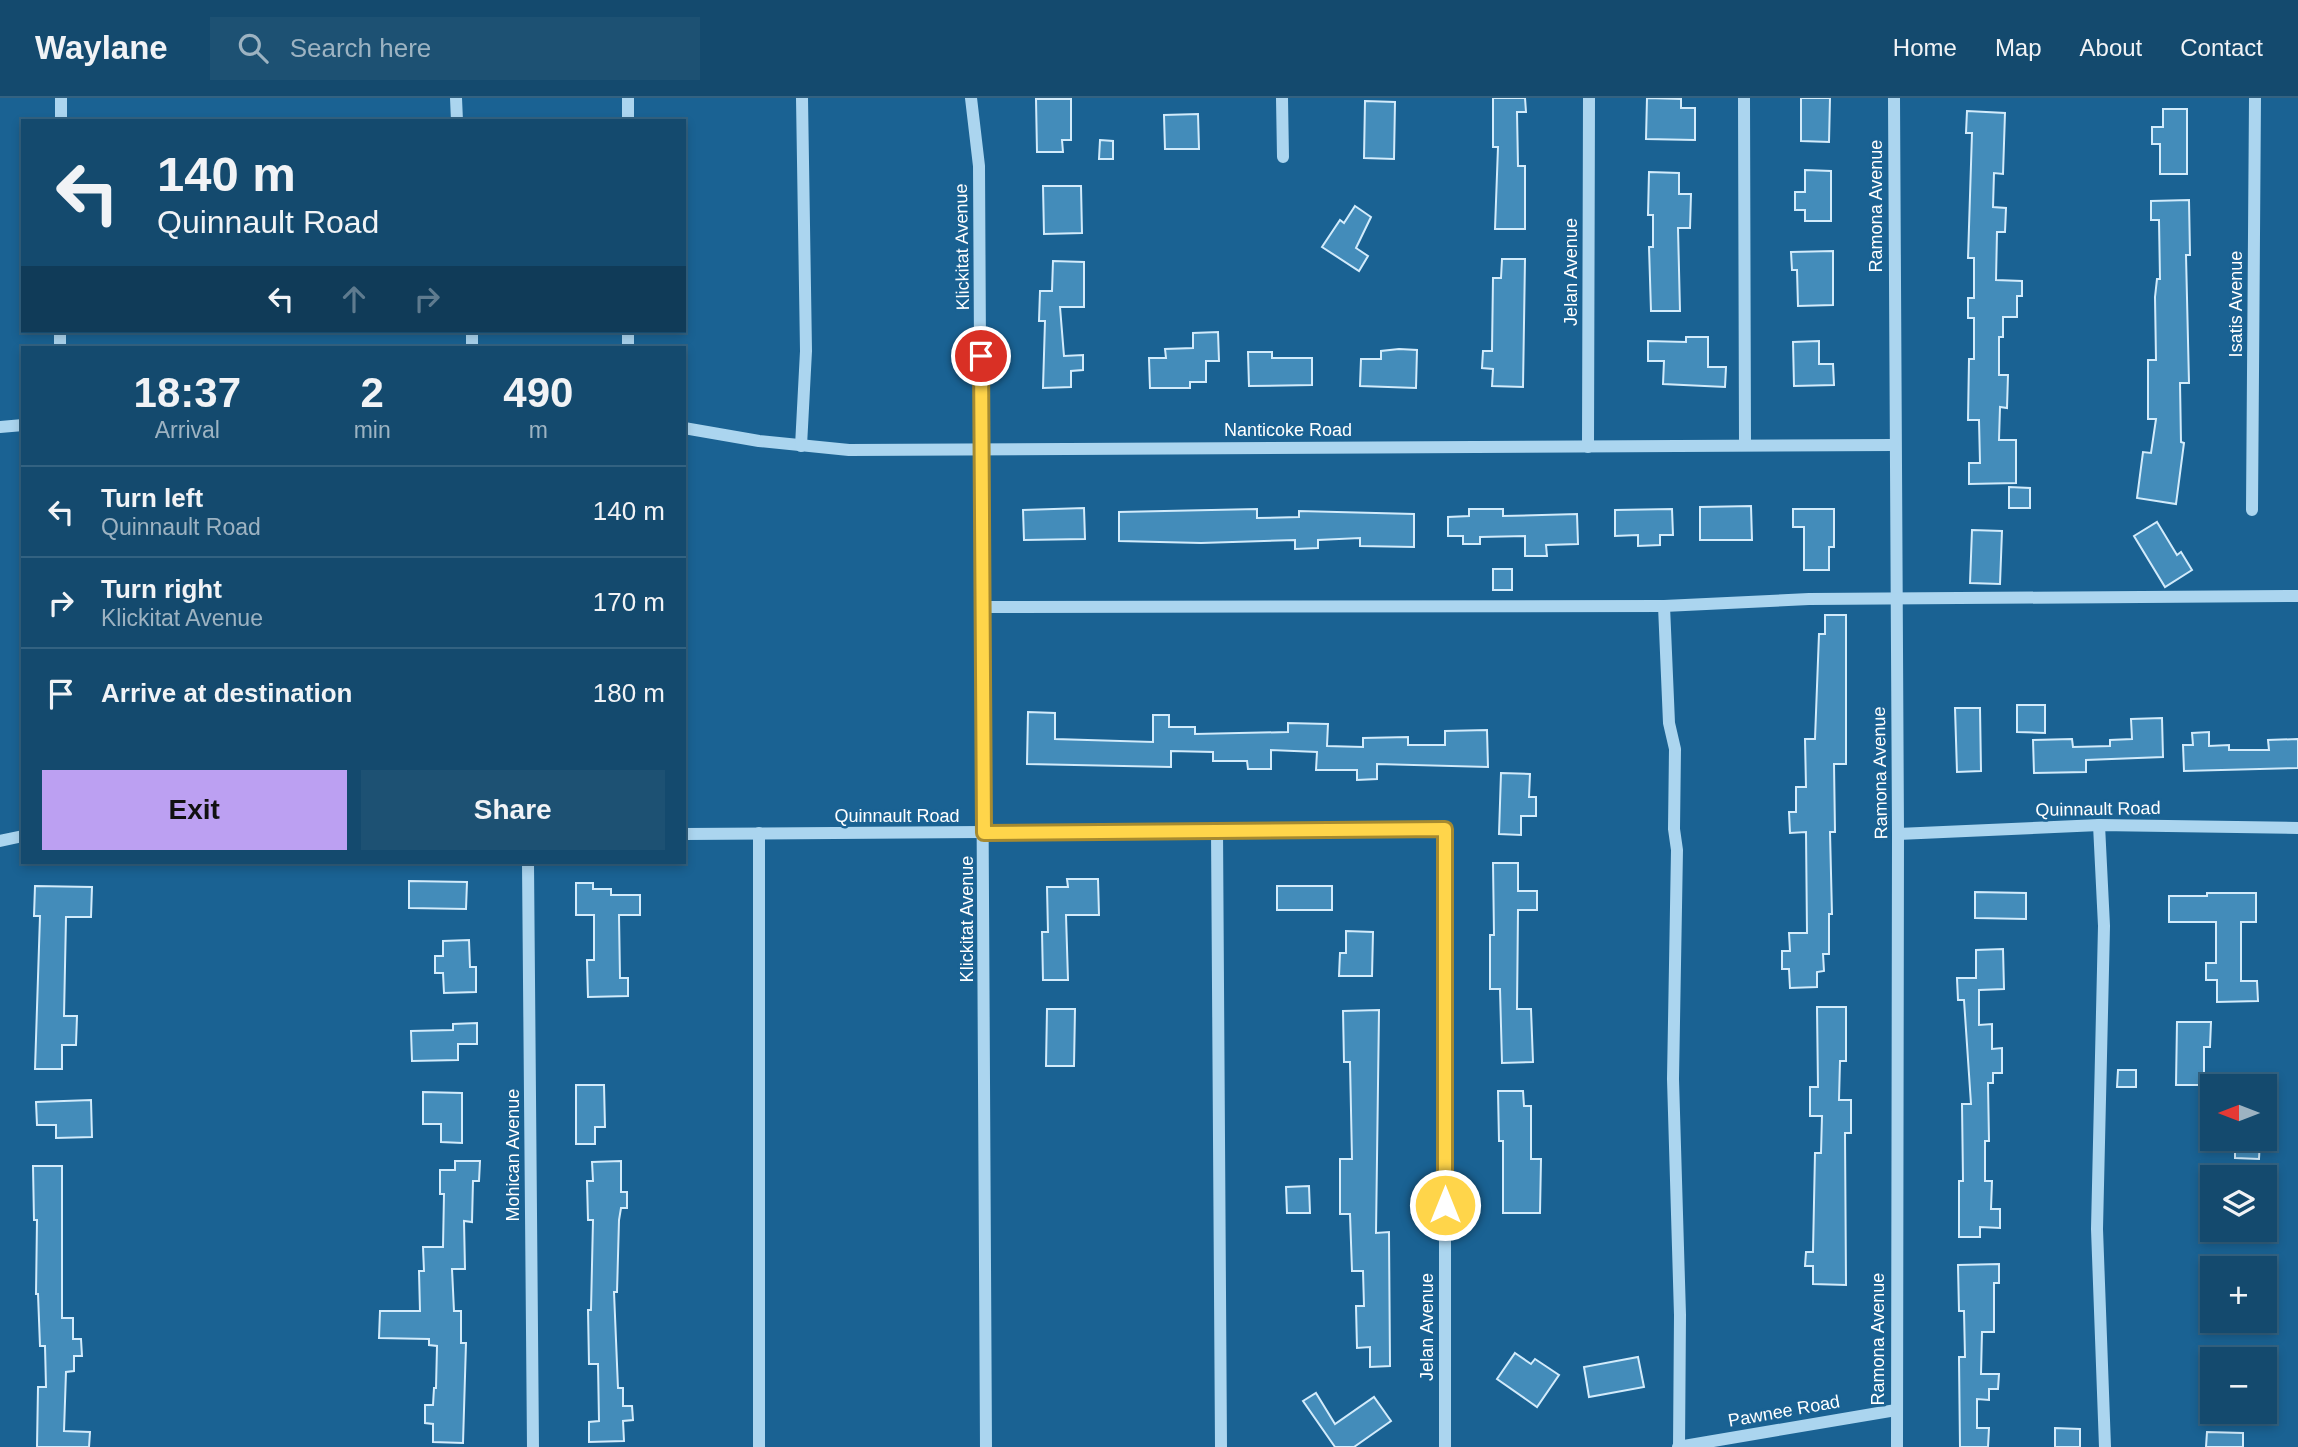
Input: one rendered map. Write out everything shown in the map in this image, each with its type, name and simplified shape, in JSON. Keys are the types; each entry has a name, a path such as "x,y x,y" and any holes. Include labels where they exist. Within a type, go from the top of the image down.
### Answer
{"street":[{"path":"61,98 61,119"},
{"path":"456,98 457,119"},
{"path":"628,98 628,119"},
{"path":"801,446 806,351 802,98"},
{"name":"Klickitat Avenue","path":"971,98 979,166 986,1447"},
{"path":"1282,98 1283,157"},
{"name":"Jelan Avenue","path":"1588,447 1589,98"},
{"path":"1744,98 1745,445"},
{"name":"Ramona Avenue","path":"1894,98 1893,445 1898,834 1897,1447"},
{"name":"Isatis Avenue","path":"2252,510 2255,98"},
{"path":"0,427 21,425"},
{"name":"Nanticoke Road","path":"686,428 801,446 849,450 1893,445"},
{"path":"983,607 1664,606 1809,600 1895,601 2141,595 2298,596"},
{"path":"1664,606 1669,723 1675,749 1674,830 1677,850 1673,1079 1679,1302 1678,1447"},
{"path":"2099,825 2104,926 2097,1229 2105,1447"},
{"name":"Quinnault Road","path":"1898,834 2099,825 2298,828"},
{"name":"Jelan Avenue","path":"1445,829 1445,1447"},
{"name":"Quinnault Road","path":"686,834 1445,829"},
{"path":"1217,830 1221,1447"},
{"path":"759,833 759,1447"},
{"path":"0,841 21,836"},
{"name":"Mohican Avenue","path":"528,864 533,1447"},
{"name":"Pawnee Road","path":"1678,1447 1895,1410"}],"building":[{"path":"1493,98 1525,98 1526,112 1517,112 1518,166 1525,166 1525,229 1495,229 1498,147 1493,147"},
{"path":"1647,98 1681,99 1681,108 1695,108 1695,140 1646,139"},
{"path":"1801,98 1830,98 1829,142 1801,141"},
{"path":"1036,99 1071,99 1071,140 1062,140 1063,152 1037,152"},
{"path":"1365,101 1395,102 1394,159 1364,158"},
{"path":"2163,109 2187,109 2187,174 2160,174 2160,144 2152,144 2152,127 2163,127"},
{"path":"1967,111 2005,113 2003,174 1994,173 1993,207 2006,208 2005,232 1997,232 1996,280 2022,281 2022,296 2017,296 2017,317 2003,317 2003,337 1999,337 1999,375 2008,375 2007,408 2000,407 1999,440 2016,440 2016,483 1969,484 1969,463 1980,463 1979,420 1968,420 1969,359 1974,359 1974,318 1968,318 1968,298 1974,298 1974,258 1968,258 1972,133 1966,133"},
{"path":"1198,114 1199,149 1165,149 1164,115"},
{"path":"1100,140 1113,141 1113,159 1099,159"},
{"path":"1805,170 1831,171 1831,221 1805,221 1805,210 1795,210 1795,192 1805,192"},
{"path":"1649,172 1679,173 1679,194 1691,194 1690,228 1678,228 1680,311 1651,311 1649,247 1653,247 1653,215 1648,215"},
{"path":"1043,186 1081,186 1082,233 1044,234"},
{"path":"2189,200 2190,255 2186,255 2189,383 2180,383 2181,442 2184,443 2176,504 2137,498 2143,452 2151,453 2156,419 2148,419 2148,360 2156,360 2155,297 2157,279 2160,279 2159,220 2151,220 2151,201"},
{"path":"1355,206 1371,217 1356,248 1368,256 1359,271 1322,247 1340,220 1344,223"},
{"path":"1833,251 1833,305 1798,306 1797,270 1792,270 1791,252"},
{"path":"1502,259 1525,259 1523,387 1492,386 1493,369 1482,368 1483,351 1492,351 1493,278 1501,278"},
{"path":"1053,261 1084,262 1084,307 1060,307 1064,356 1083,355 1083,370 1071,371 1071,387 1043,388 1045,321 1039,321 1040,291 1052,291"},
{"path":"1218,332 1219,361 1206,361 1206,382 1190,382 1190,388 1150,388 1149,358 1166,358 1165,349 1193,348 1193,333"},
{"path":"1686,337 1708,337 1708,367 1726,367 1725,387 1663,384 1664,361 1648,361 1648,341 1686,342"},
{"path":"1819,341 1819,364 1833,364 1834,385 1794,386 1793,342"},
{"path":"1417,350 1416,388 1360,386 1361,359 1381,359 1381,351"},
{"path":"1248,352 1272,352 1272,358 1312,358 1312,385 1249,386"},
{"path":"2009,487 2030,488 2030,508 2009,508"},
{"path":"1751,506 1752,540 1700,540 1700,507"},
{"path":"1084,508 1085,539 1024,540 1023,510"},
{"path":"1257,509 1257,518 1299,517 1299,511 1414,514 1414,547 1360,546 1360,538 1318,540 1318,548 1295,549 1295,540 1201,543 1119,541 1119,512"},
{"path":"1469,509 1503,509 1503,516 1577,514 1578,544 1546,545 1547,556 1525,556 1525,536 1480,537 1480,544 1463,544 1463,536 1448,536 1448,517 1469,516"},
{"path":"1672,509 1673,535 1660,535 1660,545 1638,546 1638,535 1615,536 1615,510"},
{"path":"1793,509 1834,509 1834,547 1829,547 1829,570 1804,570 1804,527 1793,527"},
{"path":"2157,522 2177,555 2181,552 2192,570 2165,587 2134,536"},
{"path":"1972,530 2002,531 2000,584 1970,583"},
{"path":"1493,569 1512,569 1512,590 1493,590"},
{"path":"1825,615 1846,615 1846,764 1834,764 1835,832 1830,832 1832,914 1829,914 1829,954 1823,954 1824,971 1817,972 1817,987 1790,988 1789,969 1782,969 1782,951 1790,951 1789,933 1807,933 1806,832 1790,833 1789,812 1796,812 1796,787 1806,787 1805,739 1815,739 1819,634 1825,634"},
{"path":"2017,705 2045,705 2045,733 2017,732"},
{"path":"1955,708 1980,708 1981,771 1957,772"},
{"path":"1028,712 1055,713 1055,739 1153,742 1153,715 1169,715 1169,727 1195,727 1195,734 1288,732 1288,723 1328,724 1327,746 1363,747 1363,738 1408,737 1408,745 1445,745 1445,731 1487,730 1488,767 1377,764 1377,779 1357,780 1357,770 1316,770 1317,752 1271,750 1271,769 1248,769 1247,761 1213,761 1213,752 1171,751 1171,767 1027,764"},
{"path":"2162,718 2163,757 2086,760 2086,772 2034,773 2033,740 2072,739 2073,747 2110,746 2110,740 2132,739 2131,719"},
{"path":"2209,732 2209,746 2229,745 2229,750 2269,750 2268,740 2298,739 2298,768 2184,771 2183,745 2193,745 2192,733"},
{"path":"1501,773 1530,774 1529,797 1536,797 1536,816 1521,816 1521,835 1499,834"},
{"path":"1493,863 1518,863 1518,891 1537,891 1537,910 1518,910 1517,1009 1531,1009 1533,1062 1502,1063 1500,989 1490,989 1490,935 1494,935"},
{"path":"1067,879 1098,879 1099,915 1066,915 1068,980 1043,980 1042,932 1048,932 1047,887 1068,887"},
{"path":"409,881 467,882 466,909 409,908"},
{"path":"576,883 593,883 593,889 611,889 611,895 640,895 640,915 619,915 620,978 628,978 628,996 588,997 587,960 594,960 594,915 576,915"},
{"path":"35,886 92,887 91,917 66,917 64,1016 77,1016 76,1045 62,1045 62,1069 35,1069 40,916 34,916"},
{"path":"1277,886 1332,886 1332,910 1277,910"},
{"path":"1975,892 2026,893 2026,919 1975,918"},
{"path":"2207,893 2256,893 2256,922 2241,922 2241,981 2257,981 2258,1001 2217,1002 2217,980 2206,980 2206,963 2216,963 2216,922 2169,922 2169,896 2207,896"},
{"path":"1346,931 1373,932 1372,976 1339,976 1340,953 1346,953"},
{"path":"469,940 470,967 476,967 476,992 444,993 443,973 435,973 435,956 443,956 443,941"},
{"path":"2003,949 2004,989 1979,990 1979,1025 1992,1024 1992,1049 2002,1048 2002,1073 1993,1073 1993,1083 1988,1083 1989,1141 1985,1141 1985,1181 1992,1181 1991,1209 2000,1209 2000,1228 1980,1227 1980,1237 1959,1237 1959,1181 1963,1181 1962,1104 1971,1104 1964,1000 1958,1000 1957,978 1976,978 1976,950"},
{"path":"1817,1007 1846,1007 1846,1061 1840,1061 1839,1100 1851,1100 1851,1133 1845,1133 1846,1285 1813,1284 1813,1266 1805,1266 1806,1252 1813,1252 1815,1153 1821,1153 1822,1116 1810,1116 1810,1087 1818,1087"},
{"path":"1047,1009 1075,1009 1074,1066 1046,1066"},
{"path":"1379,1010 1376,1233 1389,1232 1390,1366 1370,1367 1370,1347 1357,1348 1356,1306 1364,1306 1363,1271 1352,1271 1350,1214 1340,1214 1340,1159 1352,1159 1350,1062 1344,1062 1343,1011"},
{"path":"2177,1022 2211,1022 2210,1047 2204,1047 2204,1074 2200,1074 2200,1085 2176,1085"},
{"path":"477,1023 477,1044 458,1044 458,1060 412,1061 411,1031 453,1030 453,1024"},
{"path":"2118,1070 2136,1070 2136,1087 2117,1087"},
{"path":"576,1085 604,1085 605,1127 595,1127 595,1144 576,1144"},
{"path":"1498,1091 1523,1091 1524,1106 1531,1106 1531,1159 1541,1159 1540,1213 1503,1213 1503,1141 1499,1141"},
{"path":"423,1092 462,1093 462,1143 441,1142 441,1124 423,1124"},
{"path":"91,1100 92,1137 56,1138 56,1125 37,1125 36,1102"},
{"path":"2235,1152 2259,1152 2259,1159 2235,1158"},
{"path":"455,1161 480,1161 479,1181 473,1181 472,1222 464,1221 465,1269 452,1269 454,1311 461,1311 461,1343 466,1343 463,1443 433,1442 433,1424 425,1423 425,1405 433,1405 436,1388 437,1346 429,1345 429,1339 379,1338 380,1311 420,1311 419,1271 424,1271 423,1247 443,1247 444,1194 440,1194 440,1170 455,1170"},
{"path":"621,1161 621,1192 627,1192 627,1208 621,1208 619,1220 617,1292 614,1292 618,1388 623,1388 623,1406 632,1406 633,1420 623,1421 624,1441 589,1442 589,1422 599,1421 598,1364 589,1364 588,1310 591,1310 593,1220 588,1220 587,1181 593,1181 592,1162"},
{"path":"33,1166 62,1166 62,1318 73,1318 73,1339 81,1339 82,1356 74,1356 74,1371 66,1372 64,1431 90,1432 89,1447 37,1447 38,1387 46,1387 45,1346 40,1346 36,1294 37,1220 34,1220"},
{"path":"1309,1186 1310,1213 1287,1213 1286,1187"},
{"path":"1999,1264 1999,1283 1994,1283 1994,1332 1982,1332 1981,1374 1999,1374 1998,1389 1989,1389 1989,1400 1977,1399 1977,1428 1989,1428 1988,1447 1960,1447 1959,1357 1965,1357 1964,1311 1959,1311 1958,1265"},
{"path":"1515,1353 1531,1364 1535,1359 1559,1375 1537,1407 1497,1379"},
{"path":"1638,1357 1644,1387 1589,1397 1584,1367"},
{"path":"1316,1393 1335,1424 1374,1397 1391,1421 1354,1447 1335,1447 1303,1401"},
{"path":"2055,1428 2080,1429 2080,1447 2055,1447"},
{"path":"2207,1432 2243,1433 2243,1447 2206,1447"}],"route":[{"path":"981,356 984,833 1445,829 1445,1205"}]}
